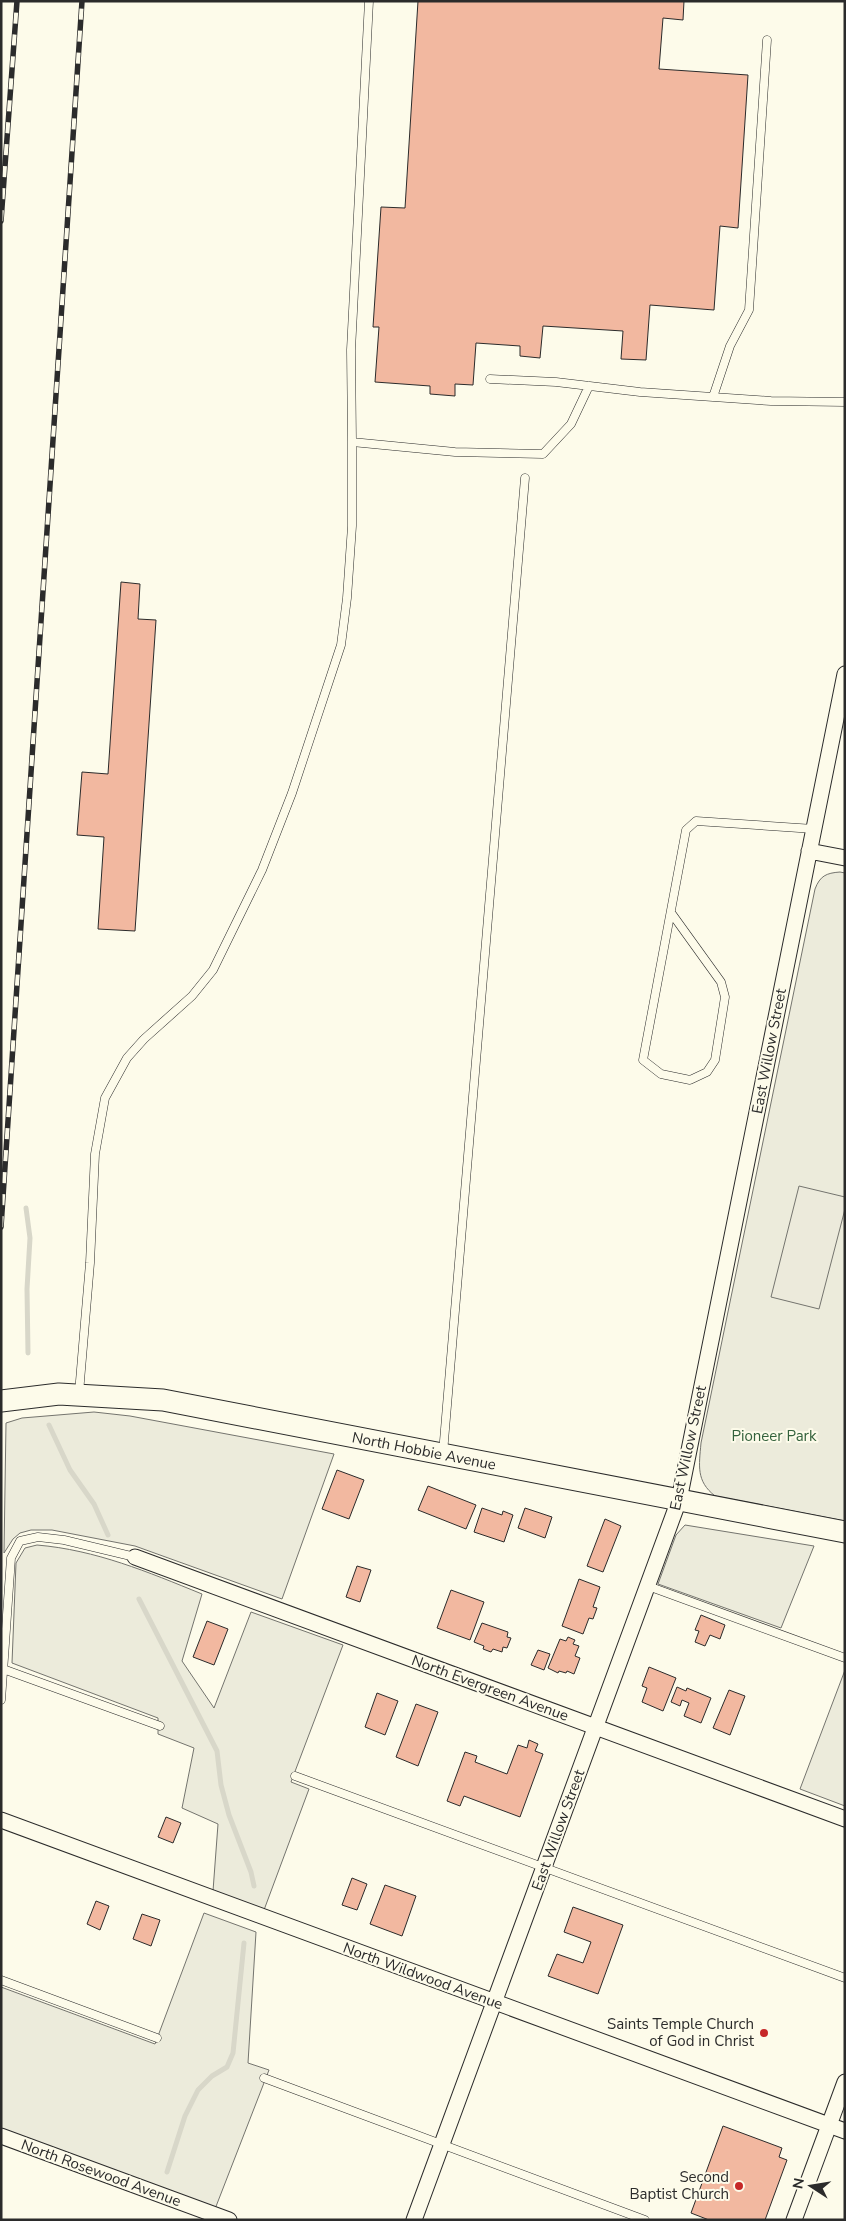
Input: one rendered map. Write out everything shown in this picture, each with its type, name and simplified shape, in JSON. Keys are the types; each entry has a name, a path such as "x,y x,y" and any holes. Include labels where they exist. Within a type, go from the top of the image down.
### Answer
{"main road":[{"name":"North Hobbie Avenue","path":"1,1401 59,1394 163,1400 845,1532"}],"street":[{"name":"East Willow Street","path":"414,2220 679,1500 845,674"},
{"path":"809,851 845,858"},
{"name":"North Evergreen Avenue","path":"135,1557 845,1819"},
{"name":"North Wildwood Avenue","path":"1,1820 845,2131"},
{"path":"794,2220 845,2082"},
{"name":"North Rosewood Avenue","path":"1,2136 229,2220"}],"lane":[{"path":"79,1395 90,1263 95,1154 105,1098 127,1058 144,1039 192,996 213,970 262,870 292,793 341,645 347,598 352,526 352,350 369,1"},
{"path":"713,397 730,346 750,310 766,40"},
{"path":"490,379 771,401 845,402"},
{"path":"352,442 447,451 543,454 572,424 589,386"},
{"path":"443,1455 525,478"},
{"path":"672,914 721,982 725,997 715,1060 707,1072 690,1080 661,1074 643,1060 672,914 686,830 696,821 814,829"},
{"path":"1,1700 11,1558 20,1541 38,1537 64,1540 135,1557"},
{"path":"648,1586 845,1658"},
{"path":"3,1668 160,1726"},
{"path":"295,1776 845,1978"},
{"path":"1,1980 157,2038"},
{"path":"264,2078 645,2220"}],"green space":[{"name":"Pioneer Park","path":"840,872 845,873 845,1521 715,1496 705,1485 700,1472 701,1443 815,889 824,876"},
{"path":"94,1412 130,1416 334,1454 282,1599 135,1546 52,1530 31,1530 20,1533 13,1539 4,1553 6,1423 22,1418"},
{"path":"685,1525 814,1546 781,1628 658,1584 676,1535"},
{"path":"37,1545 101,1557 142,1570 202,1594 182,1661 214,1708 251,1612 343,1645 291,1782 309,1789 264,1910 213,1891 218,1824 182,1808 194,1748 158,1734 158,1718 12,1663 16,1563 25,1548"},
{"path":"845,1670 845,1806 800,1789"},
{"path":"204,1913 256,1932 248,2063 269,2070 215,2209 1,2129 1,1987 155,2044"}],"shaded area":[{"path":"799,1186 845,1197 845,1209 819,1309 771,1297"}],"building":[{"path":"418,1 684,1 683,20 663,18 659,69 748,75 738,228 720,226 714,310 650,305 646,360 621,359 623,331 543,326 540,358 520,356 520,346 476,343 473,385 455,384 455,396 430,394 430,386 375,382 379,327 373,327 381,207 405,208"},
{"path":"121,582 140,584 138,619 156,620 135,931 98,929 104,837 77,835 82,772 108,774"},
{"path":"337,1470 364,1480 349,1519 322,1509"},
{"path":"428,1486 476,1505 466,1529 418,1510"},
{"path":"482,1508 502,1515 503,1511 513,1515 504,1542 474,1532"},
{"path":"525,1508 552,1517 545,1538 518,1528"},
{"path":"605,1519 621,1526 603,1572 587,1566"},
{"path":"357,1566 371,1570 360,1602 346,1597"},
{"path":"579,1579 600,1587 593,1607 597,1608 593,1619 589,1618 583,1634 562,1626"},
{"path":"451,1590 484,1602 470,1640 437,1628"},
{"path":"701,1615 725,1625 720,1639 710,1635 705,1646 695,1642 699,1631 695,1630"},
{"path":"207,1621 228,1629 214,1665 193,1657"},
{"path":"482,1623 508,1632 507,1637 511,1638 507,1648 503,1647 502,1652 493,1649 491,1652 483,1649 484,1646 474,1642"},
{"path":"568,1637 575,1640 573,1644 579,1646 575,1656 580,1658 574,1674 567,1671 566,1673 559,1671 558,1673 548,1668 560,1639 566,1641"},
{"path":"538,1650 550,1654 544,1670 531,1665"},
{"path":"649,1667 676,1678 663,1711 642,1702 647,1688 642,1686"},
{"path":"677,1687 686,1691 687,1688 711,1698 701,1723 684,1716 689,1703 682,1700 680,1706 671,1702"},
{"path":"729,1690 745,1696 730,1735 713,1728"},
{"path":"377,1693 398,1701 385,1735 365,1727"},
{"path":"416,1704 438,1712 418,1766 396,1757"},
{"path":"529,1740 538,1744 535,1751 543,1754 520,1817 464,1796 460,1806 447,1801 465,1752 477,1756 475,1762 507,1774 518,1745 527,1748"},
{"path":"166,1817 181,1823 173,1843 158,1837"},
{"path":"352,1878 367,1884 357,1910 342,1905"},
{"path":"385,1885 416,1896 402,1936 370,1924"},
{"path":"96,1901 109,1906 100,1930 87,1924"},
{"path":"573,1907 623,1925 598,1994 548,1976 557,1954 583,1963 591,1942 564,1932"},
{"path":"142,1914 160,1920 151,1946 133,1939"},
{"name":"Second Baptist Church","path":"723,2126 782,2148 779,2157 787,2160 765,2220 709,2220 691,2213"}],"waterway":[{"path":"26,1208 30,1238 27,1289 28,1353"},
{"path":"49,1425 70,1470 94,1504 108,1535"},
{"path":"139,1599 217,1751 221,1785 229,1815 251,1872 254,1886"},
{"path":"167,2172 185,2116 198,2090 212,2076 227,2067 233,2053 244,1943"}],"railway":[{"path":"1,221 17,1"},
{"path":"1,1227 82,1"}],"place":[{"name":"Saints Temple Church of God in Christ","path":"764,2033"},
{"name":"Second Baptist Church","path":"739,2186"}]}
